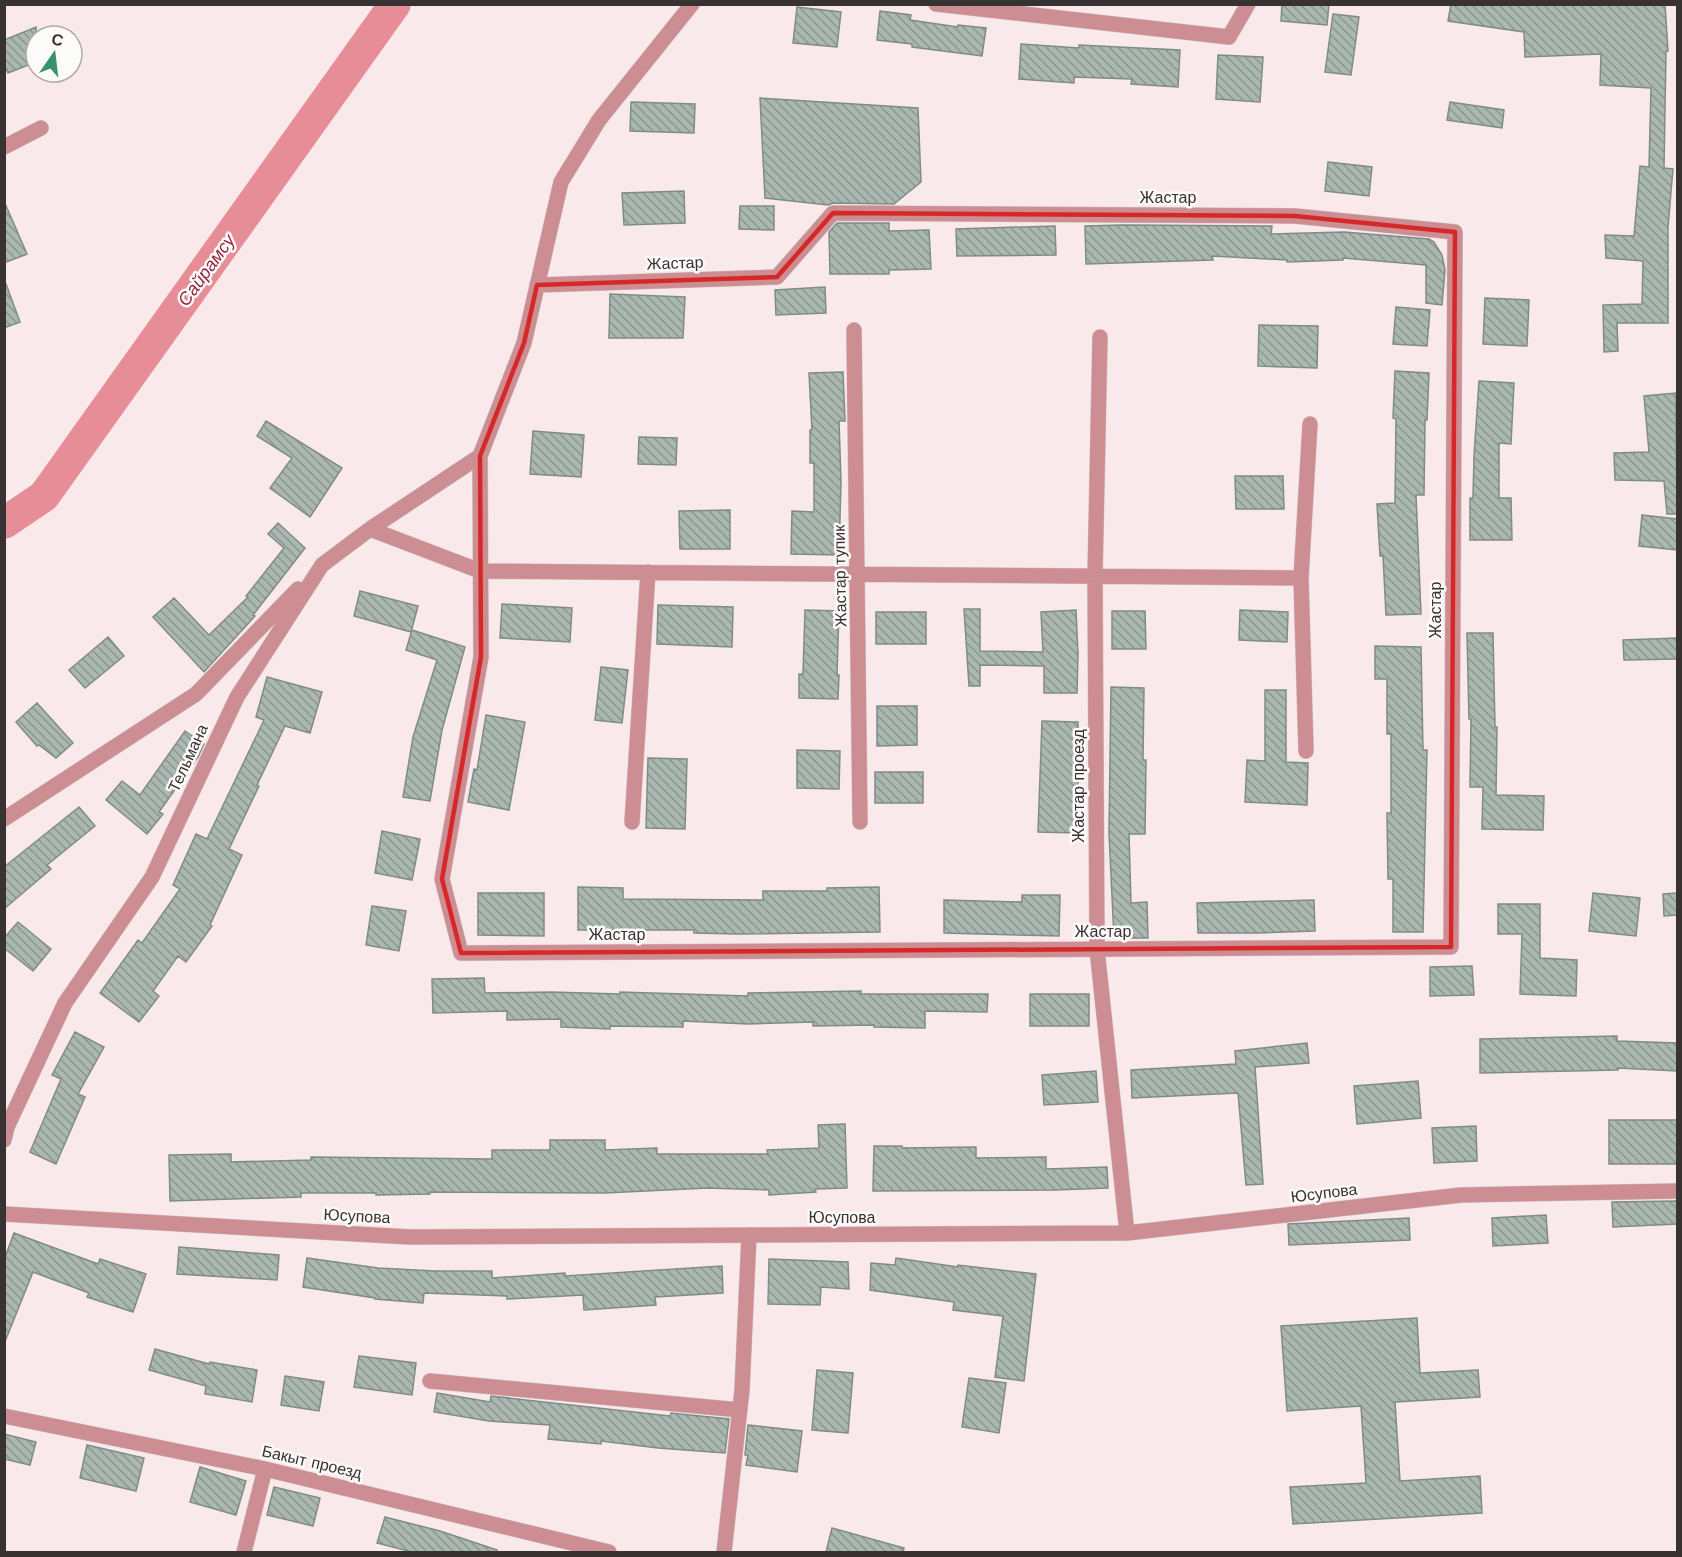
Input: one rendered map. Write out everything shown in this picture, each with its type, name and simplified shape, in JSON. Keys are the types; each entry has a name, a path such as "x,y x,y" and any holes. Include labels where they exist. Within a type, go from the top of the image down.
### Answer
{"street":[{"path":"480,571 480,456 524,343 561,182 599,120 692,4"},
{"path":"936,4 1229,37 1248,4"},
{"path":"4,147 41,128"},
{"name":"Жастар","path":"480,571 481,657 442,879 461,953 1451,947 1455,232 1295,216 833,213 777,278 537,285"},
{"name":"Жастар тупик","path":"854,330 861,822"},
{"name":"Жастар проезд","path":"1100,337 1095,576 1097,949 1127,1233"},
{"path":"1305,750 1301,578 1310,424"},
{"name":"Тельмана","path":"4,1140 7,1127 65,1003 152,877 237,697 322,565 480,456"},
{"path":"370,530 480,571 1301,578"},
{"path":"4,819 196,694 322,565"},
{"path":"632,822 648,572"},
{"name":"Юсупова","path":"4,1214 410,1237 1127,1233 1461,1195 1677,1191"},
{"path":"724,1552 740,1410 749,1236"},
{"path":"430,1381 740,1410"},
{"name":"Бакыт проезд","path":"4,1416 265,1469 609,1552"},
{"path":"243,1552 265,1469"}],"highlighted area":[{"path":"833,213 1295,216 1455,232 1451,947 461,953 442,879 481,657 480,456 524,343 537,285 777,277"}],"building":[{"path":"1282,4 1329,4 1327,25 1281,21"},
{"path":"1451,4 1665,4 1668,51 1666,51 1664,168 1673,169 1668,227 1668,323 1617,323 1618,351 1604,352 1603,305 1642,304 1643,261 1606,258 1605,235 1634,236 1640,166 1649,167 1651,88 1600,85 1601,54 1525,57 1524,32 1448,21"},
{"path":"797,7 841,12 837,47 793,43"},
{"path":"880,11 911,15 910,20 958,27 958,25 986,28 982,56 877,40"},
{"path":"1333,14 1359,17 1351,75 1325,72"},
{"path":"24,32 24,67 8,73 4,63 4,40"},
{"path":"1021,44 1079,48 1079,45 1180,50 1178,87 1131,84 1132,79 1074,77 1074,83 1019,79"},
{"path":"1218,55 1263,57 1260,102 1216,99"},
{"path":"760,98 918,108 921,182 894,204 833,203 828,205 765,198"},
{"path":"631,102 695,104 694,133 630,131"},
{"path":"1450,102 1504,110 1502,128 1447,120"},
{"path":"1328,162 1372,167 1369,196 1325,191"},
{"path":"684,191 685,223 624,225 622,193"},
{"path":"4,201 27,254 4,263"},
{"path":"740,206 774,206 774,230 739,229"},
{"path":"837,223 889,223 889,231 929,230 931,269 889,270 889,274 830,274 829,232"},
{"path":"1055,226 1056,255 957,256 956,229"},
{"path":"1085,226 1272,226 1271,234 1344,232 1429,239 1434,242 1442,255 1445,270 1442,305 1426,303 1426,265 1343,258 1343,260 1287,262 1287,260 1212,256 1213,260 1086,264"},
{"path":"4,284 6,284 20,322 4,328"},
{"path":"825,287 826,313 776,315 775,290"},
{"path":"610,294 685,297 683,338 609,338"},
{"path":"1485,298 1529,300 1527,346 1483,344"},
{"path":"1396,307 1430,310 1427,346 1393,344"},
{"path":"1259,325 1318,326 1317,368 1258,366"},
{"path":"1395,371 1429,373 1427,420 1425,420 1424,495 1416,495 1421,614 1386,615 1377,504 1395,503 1396,419 1393,418"},
{"path":"843,372 845,421 839,421 841,481 839,555 791,554 792,511 814,512 814,463 810,463 810,430 812,430 809,373"},
{"path":"1479,381 1514,383 1511,444 1499,443 1499,498 1511,498 1512,540 1470,540 1470,498 1473,498"},
{"path":"1676,393 1677,514 1667,514 1664,481 1615,480 1614,453 1649,452 1644,396"},
{"path":"266,421 342,468 310,517 270,488 292,458 257,436"},
{"path":"533,431 584,435 581,477 530,474"},
{"path":"639,437 677,438 676,465 638,464"},
{"path":"1235,476 1283,476 1284,509 1236,509"},
{"path":"730,510 730,549 680,549 679,511"},
{"path":"1642,515 1677,519 1677,550 1639,546"},
{"path":"278,523 305,548 253,615 255,616 204,672 153,617 174,598 209,635 248,597 246,596 284,548 268,534"},
{"path":"360,591 418,606 411,632 354,616"},
{"path":"502,604 572,608 570,642 500,638"},
{"path":"658,605 733,607 732,647 657,644"},
{"path":"964,609 980,609 980,651 1043,652 1041,612 1076,610 1077,693 1044,693 1044,666 980,665 980,686 969,686"},
{"path":"805,610 839,611 838,699 799,698 799,674 803,674"},
{"path":"1240,610 1288,612 1287,642 1239,640"},
{"path":"1112,611 1145,611 1146,649 1112,649"},
{"path":"876,612 926,612 926,644 876,644"},
{"path":"412,630 465,647 442,730 430,801 403,797 413,737 437,660 406,650"},
{"path":"1467,633 1493,633 1495,727 1497,727 1496,795 1544,796 1543,830 1482,829 1483,787 1470,787 1471,719 1469,719"},
{"path":"108,637 124,656 85,688 69,670"},
{"path":"1677,638 1677,659 1624,660 1623,640"},
{"path":"1375,646 1421,647 1423,750 1427,750 1423,932 1393,932 1393,879 1388,879 1387,813 1391,813 1391,734 1387,734 1387,679 1375,679"},
{"path":"601,667 628,670 622,723 595,720"},
{"path":"267,677 322,692 310,733 285,726 229,849 242,855 210,925 212,926 186,962 178,956 153,991 159,996 139,1022 100,993 138,940 142,943 180,889 173,885 196,834 207,839 264,720 256,717"},
{"path":"1111,687 1144,688 1145,834 1129,834 1131,903 1147,902 1148,938 1114,938 1109,833"},
{"path":"1265,690 1286,690 1286,762 1308,763 1307,805 1245,802 1247,760 1265,761"},
{"path":"37,703 73,743 56,758 39,745 37,746 16,722"},
{"path":"877,706 917,706 917,745 877,746"},
{"path":"486,715 525,722 509,810 468,802 474,769 477,770"},
{"path":"1042,721 1078,722 1078,833 1038,832"},
{"path":"185,731 204,744 198,757 159,812 163,814 147,834 106,800 122,781 140,795"},
{"path":"797,750 840,751 839,789 797,788"},
{"path":"648,758 687,759 685,829 646,828"},
{"path":"875,772 923,772 923,803 875,803"},
{"path":"79,807 95,826 47,865 51,869 4,909 4,867"},
{"path":"382,831 420,839 412,880 375,873"},
{"path":"578,887 623,888 623,899 763,900 763,891 827,891 827,888 879,887 880,932 738,934 694,933 694,930 578,930"},
{"path":"478,893 544,893 544,936 478,935"},
{"path":"1593,893 1640,898 1636,936 1589,931"},
{"path":"1677,893 1677,915 1664,916 1663,894"},
{"path":"1022,895 1060,895 1059,936 944,933 944,900 1022,902"},
{"path":"1314,900 1315,931 1198,933 1197,903"},
{"path":"1498,904 1540,904 1540,958 1577,960 1576,996 1520,994 1522,934 1498,934"},
{"path":"372,906 406,911 399,951 366,945"},
{"path":"18,922 51,949 33,971 4,948 4,938"},
{"path":"1472,966 1474,995 1430,996 1430,967"},
{"path":"484,978 485,993 620,994 620,992 748,996 748,993 861,991 861,994 988,994 987,1012 925,1011 925,1028 874,1027 874,1025 813,1026 813,1022 748,1024 683,1021 683,1027 610,1026 610,1029 561,1027 561,1019 507,1020 507,1011 433,1013 432,979"},
{"path":"1030,994 1089,994 1089,1026 1030,1026"},
{"path":"75,1032 104,1047 78,1094 85,1097 56,1164 30,1152 61,1079 52,1075"},
{"path":"1617,1036 1617,1041 1677,1043 1677,1071 1618,1068 1618,1070 1480,1073 1480,1039"},
{"path":"1307,1043 1309,1063 1255,1067 1263,1184 1246,1185 1238,1093 1132,1098 1131,1070 1236,1064 1235,1051"},
{"path":"1096,1071 1098,1102 1044,1105 1042,1075"},
{"path":"1418,1081 1421,1118 1357,1124 1354,1086"},
{"path":"1609,1120 1677,1120 1677,1164 1609,1164"},
{"path":"845,1124 847,1188 815,1189 816,1192 769,1195 769,1190 707,1188 605,1193 430,1192 430,1194 376,1195 376,1193 301,1193 301,1197 170,1201 169,1155 231,1154 231,1162 311,1160 311,1157 492,1159 492,1150 550,1150 550,1140 605,1140 605,1150 657,1148 657,1154 768,1154 767,1150 819,1148 818,1125"},
{"path":"1476,1126 1477,1161 1434,1163 1432,1128"},
{"path":"874,1146 976,1147 976,1158 1046,1157 1046,1169 1107,1167 1108,1188 873,1191"},
{"path":"1677,1201 1677,1224 1613,1227 1612,1202"},
{"path":"1546,1215 1548,1243 1493,1246 1492,1218"},
{"path":"1409,1218 1410,1240 1289,1245 1288,1224"},
{"path":"14,1233 98,1264 100,1259 146,1274 133,1312 87,1297 89,1293 33,1272 4,1344 4,1260"},
{"path":"179,1247 279,1255 277,1280 177,1274"},
{"path":"307,1258 378,1268 492,1271 492,1278 565,1273 565,1276 722,1266 723,1293 655,1297 656,1305 584,1310 583,1295 507,1299 507,1296 424,1293 423,1303 375,1299 303,1287"},
{"path":"896,1258 958,1267 958,1265 1036,1274 1024,1381 995,1377 1003,1316 953,1310 954,1302 870,1290 871,1263 895,1265"},
{"path":"769,1259 848,1262 849,1289 821,1287 820,1305 768,1304"},
{"path":"1417,1318 1420,1373 1478,1370 1480,1397 1395,1402 1400,1481 1480,1476 1482,1513 1293,1524 1290,1487 1366,1483 1361,1406 1287,1411 1281,1326"},
{"path":"155,1349 209,1364 210,1362 257,1370 252,1402 205,1394 206,1386 149,1370"},
{"path":"359,1356 416,1363 412,1395 354,1387"},
{"path":"817,1370 853,1373 848,1433 812,1430"},
{"path":"285,1376 324,1382 319,1411 281,1405"},
{"path":"969,1378 1006,1383 999,1433 962,1427"},
{"path":"437,1393 490,1402 491,1396 670,1416 671,1413 729,1419 725,1453 601,1441 601,1444 548,1439 550,1425 489,1421 434,1412"},
{"path":"748,1425 802,1431 797,1472 746,1465"},
{"path":"4,1434 36,1442 30,1465 4,1459"},
{"path":"87,1445 144,1458 136,1491 80,1478"},
{"path":"200,1467 246,1481 236,1515 190,1502"},
{"path":"274,1487 320,1498 313,1526 267,1515"},
{"path":"385,1517 440,1531 497,1550 496,1552 412,1552 377,1543"},
{"path":"832,1528 904,1548 903,1552 826,1552"}],"waterway":[{"name":"Сайрамсу","path":"4,523 44,496 395,4"}]}
